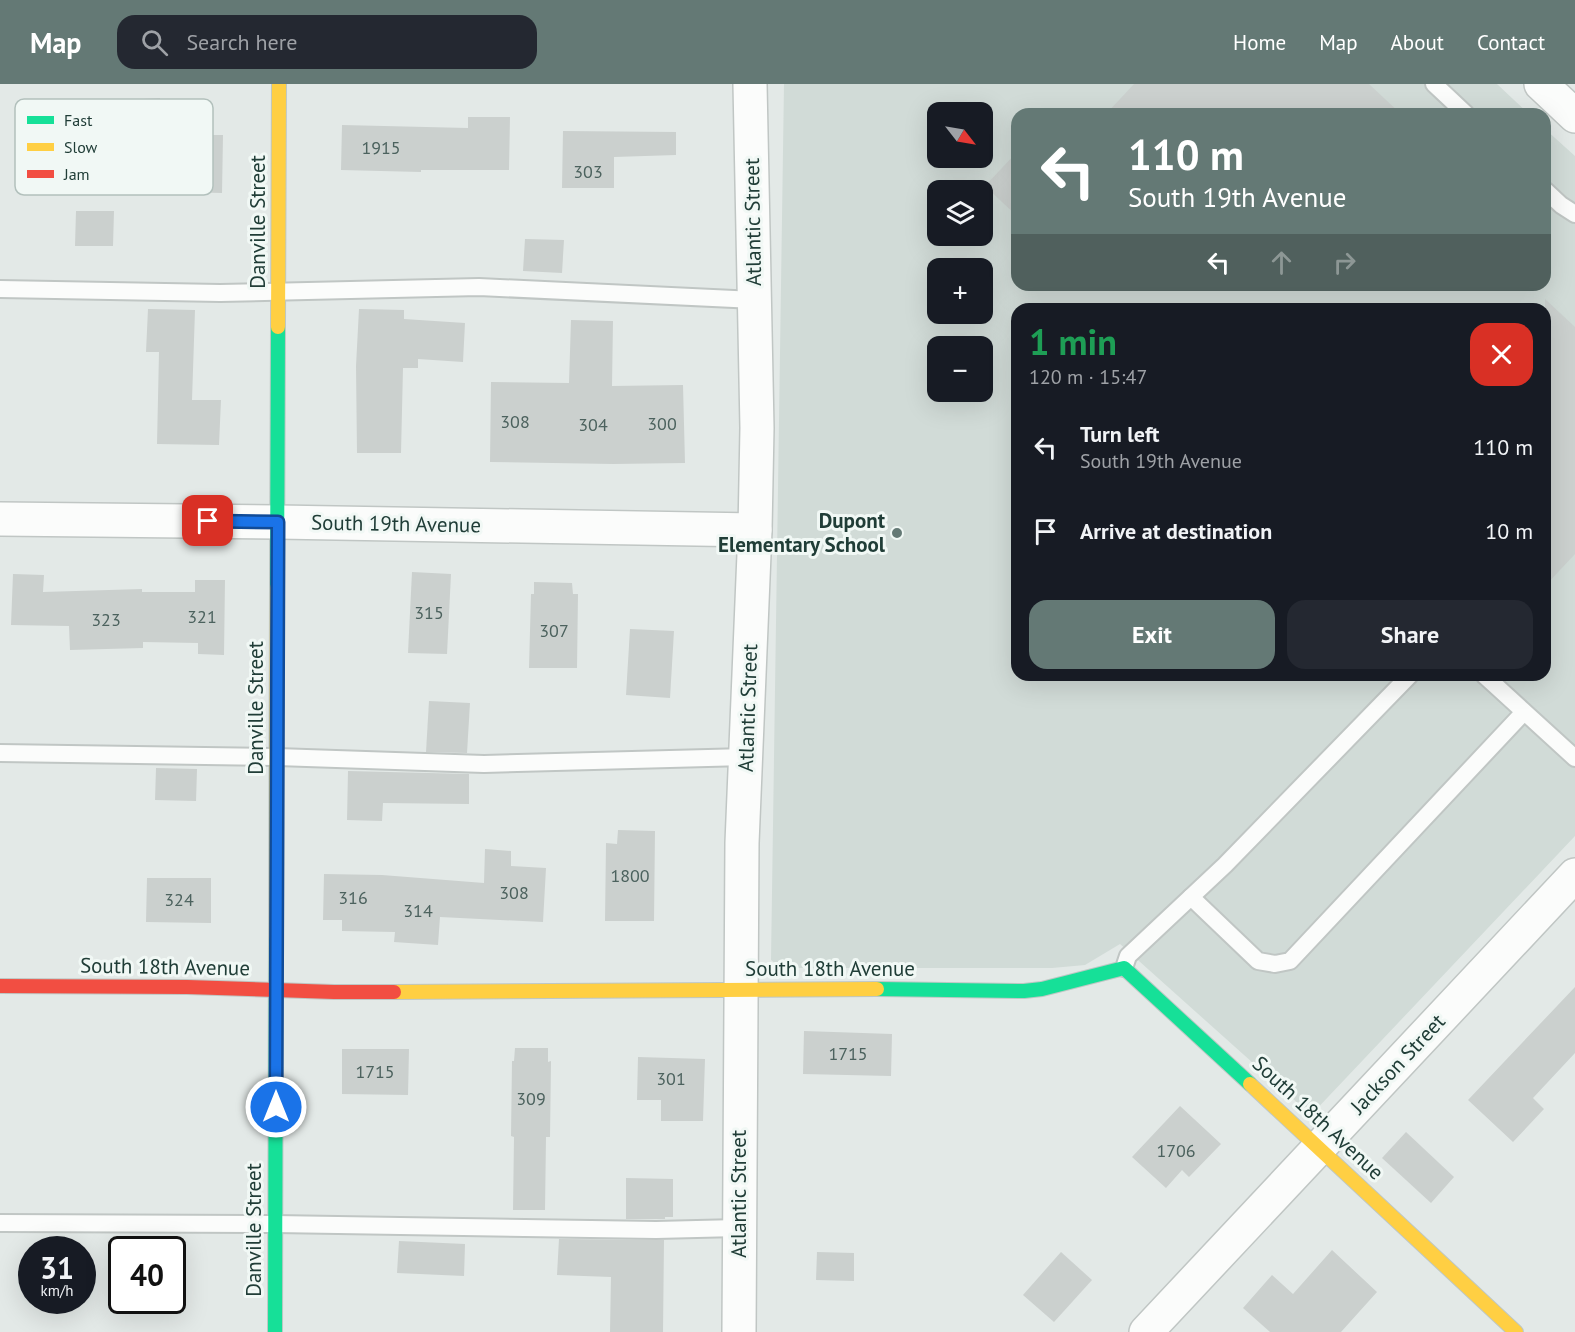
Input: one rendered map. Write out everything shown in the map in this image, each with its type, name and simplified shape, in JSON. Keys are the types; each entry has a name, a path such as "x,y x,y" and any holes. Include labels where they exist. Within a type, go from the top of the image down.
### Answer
{"street":[{"name":"Danville Street","path":"274,1332 279,84"},
{"name":"Atlantic Street","path":"739,1332 742,843 757,428 750,84"},
{"path":"1541,84 1575,116"},
{"name":"South 19th Avenue","path":"0,519 755,530"},
{"name":"Jackson Street","path":"1146,1332 1575,875"},
{"name":"South 18th Avenue","path":"0,986 187,987 334,992 740,991 807,988 1024,991 1042,989 1124,968 1516,1332"}],"lane":[{"path":"1434,84 1460,108"},
{"path":"1551,196 1575,214"},
{"path":"0,289 220,293 479,286 755,300"},
{"path":"1124,968 1128,957 1191,897 1404,681"},
{"path":"1490,681 1575,758"},
{"path":"1191,897 1258,960 1275,964 1290,961 1524,712"},
{"path":"0,753 277,757 484,764 746,757"},
{"path":"0,1223 275,1224 656,1230 738,1228"}],"shaded area":[{"name":"Dupont Elementary School","path":"784,84 1497,84 1523,108 1011,108 1011,291 1551,291 1551,134 1575,156 1575,836 1311,1115 1120,944 1085,965 1052,968 781,968 771,960"}],"building":[{"path":"1134,84 1369,84 1395,108 1112,108"},
{"path":"468,117 510,117 509,170 421,170 421,172 341,170 342,125 468,128"},
{"path":"563,131 676,132 676,155 614,157 614,188 562,188"},
{"path":"213,135 223,135 222,193 213,193"},
{"path":"1011,158 1011,210 993,194 993,180 991,180"},
{"path":"76,211 114,211 113,246 75,246"},
{"path":"525,239 564,240 562,273 523,271"},
{"path":"1551,305 1575,327 1575,554 1551,580"},
{"path":"148,309 195,310 192,400 221,400 219,445 157,444 159,352 146,352"},
{"path":"359,309 404,310 404,319 465,323 463,362 418,359 418,368 403,368 401,453 357,453 356,366"},
{"path":"571,320 613,321 612,386 683,385 685,463 490,462 491,382 569,383"},
{"path":"412,572 451,574 447,654 408,653"},
{"path":"13,574 44,575 43,592 142,589 142,592 195,592 195,580 225,580 224,655 198,654 198,643 143,642 143,648 70,650 69,626 11,625"},
{"path":"534,582 572,583 573,594 578,594 577,668 529,668 531,594 534,594"},
{"path":"630,629 674,631 670,698 626,695"},
{"path":"429,701 470,703 467,753 426,752"},
{"path":"156,768 197,769 196,801 155,800"},
{"path":"348,771 469,774 469,804 383,803 382,821 347,820"},
{"path":"618,830 655,831 654,921 605,921 606,843 617,844"},
{"path":"485,849 511,851 511,866 546,868 543,922 440,917 438,945 394,942 395,932 342,931 342,920 323,920 324,874 382,875 484,883"},
{"path":"147,878 211,878 211,923 146,922"},
{"path":"1575,987 1575,1053 1533,1098 1544,1109 1513,1142 1468,1100"},
{"path":"804,1031 892,1034 891,1076 803,1074"},
{"path":"515,1048 548,1048 548,1062 551,1061 550,1137 546,1137 545,1210 513,1210 514,1137 511,1136 512,1061 514,1061"},
{"path":"342,1049 409,1049 408,1095 342,1094"},
{"path":"638,1057 705,1059 703,1121 661,1121 661,1100 637,1100"},
{"path":"1180,1106 1221,1144 1189,1177 1182,1170 1166,1188 1132,1157"},
{"path":"1406,1132 1454,1177 1431,1203 1382,1158"},
{"path":"626,1178 673,1179 673,1217 626,1219"},
{"path":"559,1239 664,1240 663,1332 610,1332 611,1277 557,1275"},
{"path":"399,1241 465,1244 464,1276 397,1273"},
{"path":"1332,1250 1377,1292 1341,1332 1270,1332 1243,1308 1272,1275 1293,1294"},
{"path":"817,1252 854,1253 854,1281 816,1280"},
{"path":"1061,1252 1092,1280 1054,1322 1023,1295"}],"traffic: fast":[{"path":"277,588 278,327"},
{"path":"275,1332 276,936"},
{"path":"877,989 1024,991 1042,989 1124,968 1250,1084"}],"traffic: slow":[{"path":"278,327 279,84"},
{"path":"276,936 277,588"},
{"path":"394,992 877,989"},
{"path":"1250,1084 1516,1332"}],"traffic: jam":[{"path":"0,986 187,987 394,992"}],"place":[{"name":"Dupont Elementary School","path":"897,533"}],"route":[{"path":"208,521 278,522 276,1107"}]}
